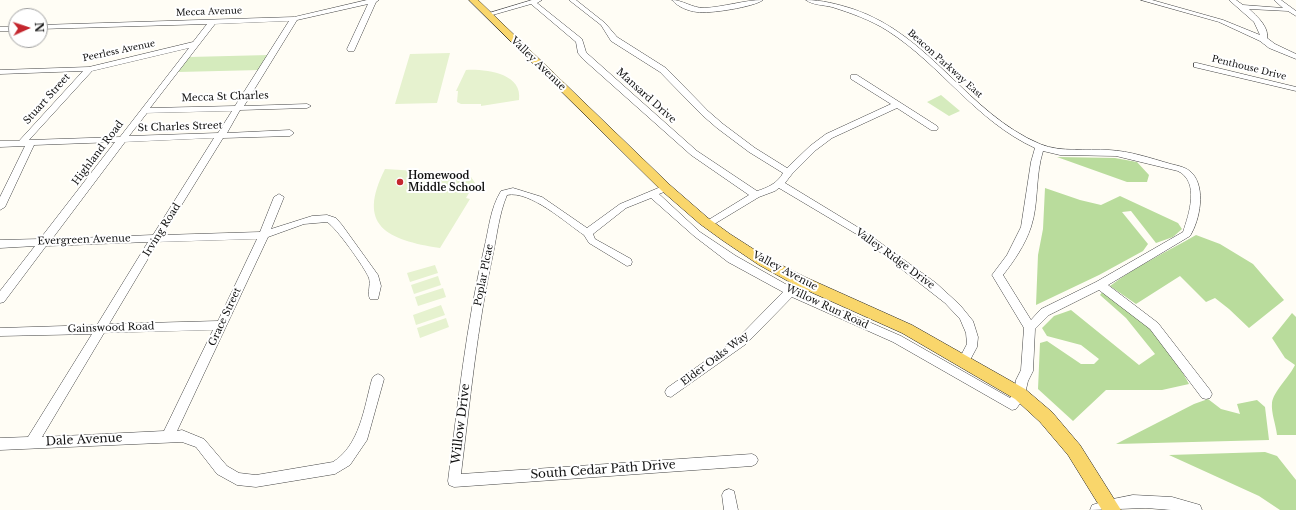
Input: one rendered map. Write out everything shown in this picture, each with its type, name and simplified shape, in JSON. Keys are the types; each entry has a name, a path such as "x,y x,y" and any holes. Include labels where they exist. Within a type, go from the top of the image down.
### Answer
{"main road":[{"name":"Valley Avenue","path":"474,0 666,188 708,224 764,262 800,281 907,329 1020,394 1046,417 1074,450 1106,508"}],"street":[{"path":"351,49 360,28 365,23 374,0"},
{"name":"Mecca Avenue","path":"48,27 294,19 374,0"},
{"path":"572,0 603,24 614,39 663,70 705,113 720,126 752,150 788,172"},
{"path":"675,0 684,6 697,10 710,10 760,0"},
{"name":"Beacon Parkway East","path":"809,0 850,10 878,22 898,34 912,45 987,115 1018,137 1040,147 1058,152 1101,152 1124,155 1183,170 1194,183 1196,197 1194,215 1187,234 1100,285"},
{"path":"1144,0 1202,15 1263,39 1272,46 1296,57"},
{"path":"1232,0 1258,22 1263,31 1263,39"},
{"path":"1277,0 1296,14"},
{"path":"489,14 536,1"},
{"name":"Mansard Drive","path":"536,1 579,41 582,53 586,57 666,130 694,153 756,195"},
{"path":"1242,8 1286,10 1288,8"},
{"name":"Irving Road","path":"31,443 156,238 294,19"},
{"name":"Highland Road","path":"0,299 213,21"},
{"name":"Peerless Avenue","path":"0,72 89,69 195,44"},
{"name":"Penthouse Drive","path":"1196,65 1250,80 1296,89"},
{"name":"Stuart Street","path":"0,207 26,143 89,69"},
{"path":"854,77 934,128"},
{"path":"708,224 756,195 772,189 779,184 788,172 812,148 829,136 896,105"},
{"name":"Mecca St Charles","path":"143,111 307,106"},
{"name":"St Charles Street","path":"0,144 290,133"},
{"path":"1020,394 1022,380 1027,371 1030,328 997,275 1011,257 1026,227 1035,162 1040,147"},
{"name":"Valley Ridge Drive","path":"779,184 872,240 937,290 954,306 967,320 972,334 973,345 964,361"},
{"path":"627,262 592,241 587,233 623,206 666,188"},
{"name":"Poplar Plcae","path":"468,367 483,272 498,204 504,193 513,191 539,199 587,233"},
{"name":"Willow Run Road","path":"653,194 697,234 732,259 791,292 897,339 1012,405 1020,394"},
{"name":"Grace Street","path":"168,436 264,235 279,197"},
{"path":"264,235 286,226 328,218 335,222 373,275 376,286 374,296"},
{"name":"Evergreen Avenue","path":"0,244 264,235"},
{"name":"Elder Oaks Way","path":"671,392 742,341 800,281"},
{"path":"1030,328 1045,312 1100,285 1154,326 1206,394"},
{"name":"Gainswood Road","path":"0,332 222,324"},
{"name":"Willow Drive","path":"454,481 468,367"},
{"name":"Dale Avenue","path":"0,444 182,436 200,443 210,458 222,470 237,479 256,481 320,472 335,468 346,461 363,436 378,379"},
{"name":"South Cedar Path Drive","path":"454,481 752,460"},
{"path":"729,496 731,510"},
{"path":"1106,508 1146,502 1158,502 1170,503 1195,510"}],"green space":[{"path":"450,53 437,103 395,104 410,54"},
{"path":"269,55 260,70 178,72 189,57"},
{"path":"466,70 483,70 501,74 509,78 519,91 519,100 481,106 481,104 461,104 457,102 458,91 456,91"},
{"path":"941,95 960,111 949,116 927,102"},
{"path":"1057,157 1115,158 1137,162 1149,175 1147,182 1127,182"},
{"path":"385,169 450,173 450,176 471,177 475,183 466,198 470,199 440,248 421,245 405,240 392,235 382,227 376,217 374,204 377,188"},
{"path":"1045,188 1080,200 1101,205 1120,196 1178,223 1182,229 1173,237 1156,243 1131,211 1122,212 1148,244 1143,251 1099,275 1036,305 1038,255 1043,229"},
{"path":"1196,235 1220,244 1253,264 1284,300 1249,328 1215,298 1206,302 1180,276 1136,304 1110,286 1141,266"},
{"path":"435,265 438,273 410,282 407,273"},
{"path":"438,276 441,285 414,294 411,285"},
{"path":"443,288 446,297 418,306 415,297"},
{"path":"1103,291 1146,324 1174,357 1189,384 1162,390 1106,390 1073,421 1038,389 1040,343 1047,341 1081,364 1094,364 1099,359 1081,345 1047,336 1042,328 1054,316 1071,310 1139,365 1155,354 1126,318 1100,295"},
{"path":"441,305 445,315 416,325 413,315"},
{"path":"1292,313 1296,317 1296,435 1277,435 1272,411 1273,399 1278,389 1295,365 1285,358 1272,338"},
{"path":"446,318 449,327 420,338 417,328"},
{"path":"1208,399 1221,409 1240,414 1237,404 1257,400 1265,407 1269,440 1116,444 1194,404"},
{"path":"1265,452 1277,456 1296,480 1296,510 1280,510 1259,496 1169,455"}],"place":[{"name":"Homewood Middle School","path":"400,182"}]}
